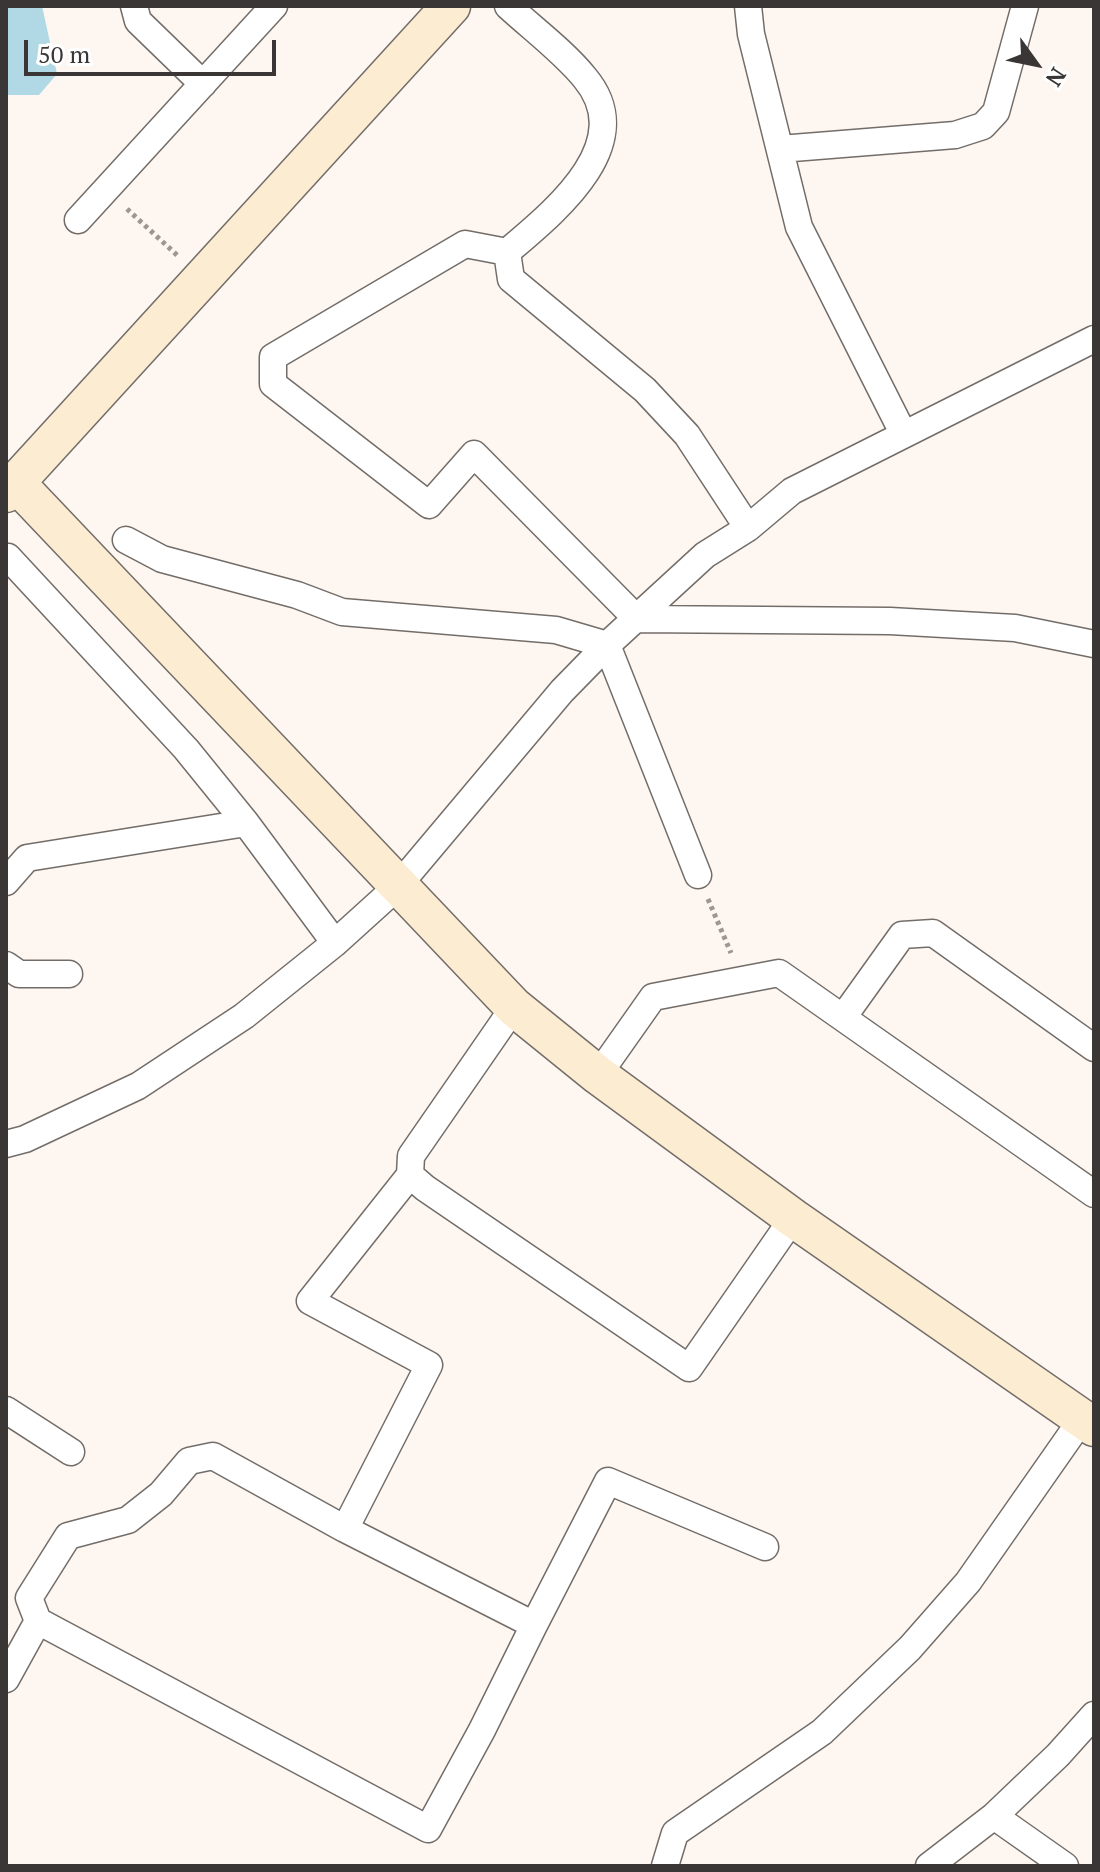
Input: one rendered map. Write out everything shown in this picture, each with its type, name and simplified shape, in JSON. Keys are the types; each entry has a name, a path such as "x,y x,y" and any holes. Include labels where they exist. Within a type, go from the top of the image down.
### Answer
{"street":[{"path":"134,6 138,21 203,84"},
{"path":"78,220 274,6"},
{"path":"451,6 9,482 514,1007 598,1075 793,1218 1088,1423 968,1582 910,1648 822,1732 675,1833 665,1866"},
{"path":"507,252 562,201 592,166 603,134 600,102 585,78 508,6"},
{"path":"748,6 751,34 799,227 903,433"},
{"path":"780,149 955,135 983,126 996,112 1025,6"},
{"path":"507,252 465,244 273,357 273,384 429,505 474,454 637,619 890,621 984,626 1015,628 1094,644"},
{"path":"507,252 511,279 645,390 687,435 748,528"},
{"path":"6,1144 25,1139 138,1086 244,1016 335,943 398,886 562,691 705,555 748,528 792,491 1094,339"},
{"path":"126,540 162,559 297,595 342,612 556,630 607,645"},
{"path":"8,557 186,749 246,823 335,943"},
{"path":"607,645 698,875"},
{"path":"8,873 27,858 246,823"},
{"path":"844,1016 902,935 933,933 1094,1048"},
{"path":"6,965 19,974 69,974"},
{"path":"598,1075 653,997 779,973 1094,1194"},
{"path":"345,1529 429,1365 310,1301 410,1175 411,1156 514,1007"},
{"path":"410,1175 689,1368 793,1218"},
{"path":"6,1410 71,1452"},
{"path":"534,1625 345,1529 213,1456 189,1461 161,1494 128,1520 68,1536 29,1598 38,1621 428,1829 482,1730 608,1481 765,1547"},
{"path":"6,1679 38,1621"},
{"path":"929,1866 994,1816 1058,1755 1094,1715"},
{"path":"994,1816 1065,1866"}],"path":[{"path":"105,189 201,277"},
{"path":"698,875 743,979"}],"water":[{"path":"6,6 42,6 57,74 39,95 6,95"}]}
